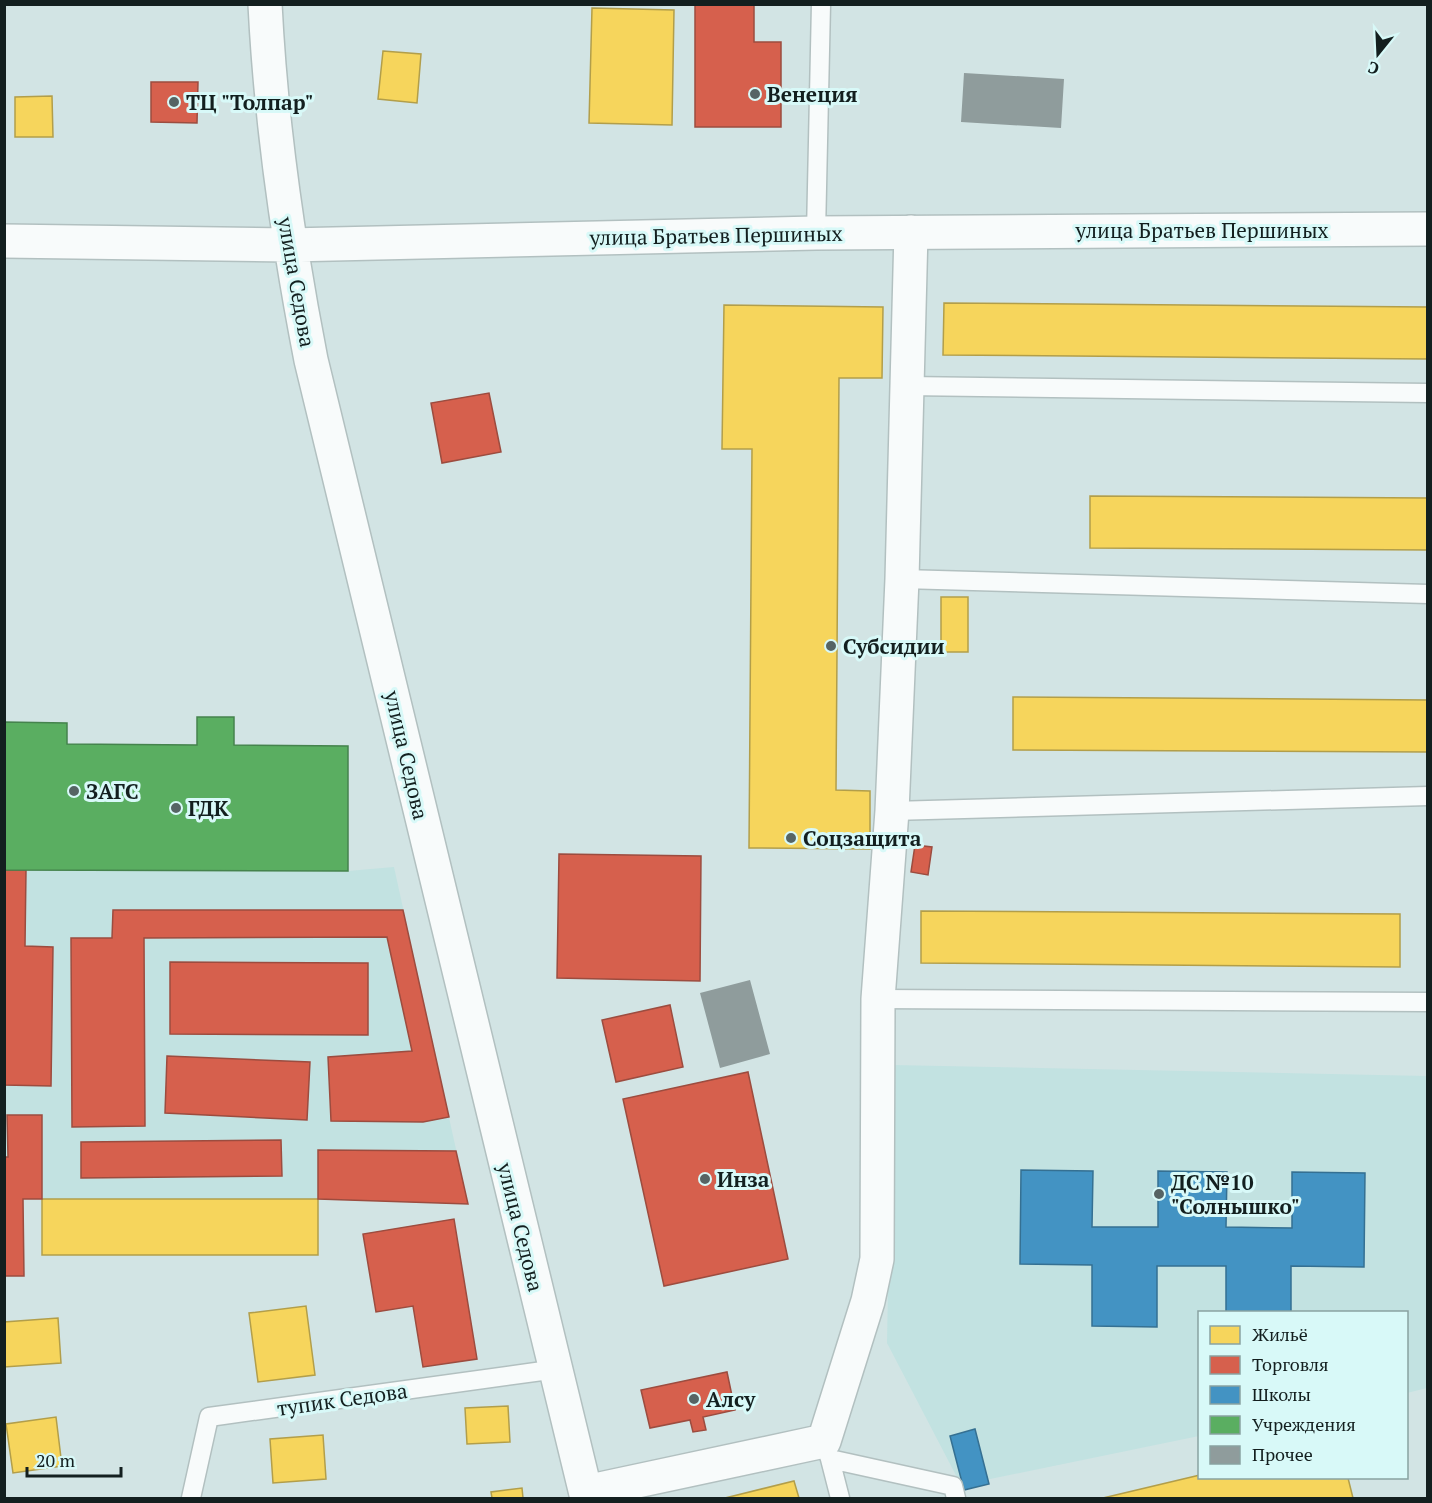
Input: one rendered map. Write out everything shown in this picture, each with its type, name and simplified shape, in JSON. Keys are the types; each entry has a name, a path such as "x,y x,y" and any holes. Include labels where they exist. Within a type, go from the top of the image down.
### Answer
{"street":[{"name":"улица Седова","path":"265,4 275,143 289,244 314,372 587,1495"},
{"name":"улица Братьев Першиных","path":"4,241 289,244 816,233 1428,229"},
{"path":"587,1495 827,1450 868,1301 877,1259 878,999 892,811 902,579 911,232"}],"lane":[{"path":"816,233 821,4"},
{"path":"907,386 1428,393"},
{"path":"902,579 1428,594"},
{"path":"892,811 1428,796"},
{"path":"878,999 1428,1002"},
{"name":"тупик Седова","path":"191,1498 209,1418 557,1369"},
{"path":"827,1450 840,1498"},
{"path":"827,1450 953,1486 956,1498"}],"shaded area":[{"path":"394,867 468,1204 318,1199 318,1255 42,1255 42,1158 5,1157 5,870 348,871"},
{"name":"ДС №10 \"Солнышко\"","path":"892,1065 1427,1076 1427,1388 1408,1393 1408,1311 1198,1311 1198,1436 961,1485 887,1343"}],"building: Жильё":[{"path":"592,8 674,10 672,125 589,123"},
{"path":"383,51 421,54 417,103 378,99"},
{"path":"52,96 53,137 15,137 15,97"},
{"path":"944,303 1428,307 1428,359 943,355"},
{"path":"724,305 883,307 882,378 839,378 836,790 870,791 870,849 749,848 752,449 722,449"},
{"path":"1090,496 1428,498 1428,550 1090,548"},
{"path":"941,597 968,597 968,652 941,652"},
{"path":"1013,697 1428,700 1428,752 1013,750"},
{"path":"921,911 1400,914 1400,967 921,963"},
{"path":"42,1199 318,1199 318,1255 42,1255"},
{"path":"306,1306 315,1375 258,1382 249,1313"},
{"path":"58,1318 61,1363 4,1367 4,1322"},
{"path":"508,1406 510,1442 467,1444 465,1408"},
{"path":"56,1417 62,1466 13,1473 6,1424"},
{"path":"323,1435 326,1479 273,1483 270,1439"},
{"path":"1198,1475 1198,1479 1348,1479 1353,1498 1103,1498"},
{"path":"794,1481 799,1498 725,1498"},
{"path":"522,1488 523,1498 492,1498 491,1492"}],"building: Торговля":[{"path":"695,4 754,4 754,42 781,42 781,127 695,127"},
{"name":"ТЦ \"Толпар\"","path":"151,82 198,82 197,123 151,122"},
{"path":"489,393 501,452 442,463 431,403"},
{"path":"915,845 932,847 928,875 911,872"},
{"path":"559,854 701,856 700,981 557,978"},
{"path":"4,870 26,870 25,946 53,947 51,1086 4,1085"},
{"path":"113,910 403,910 449,1117 423,1122 331,1121 328,1057 412,1051 387,937 144,938 145,1126 72,1127 71,938 112,938"},
{"path":"170,962 368,963 368,1035 170,1034"},
{"path":"670,1005 683,1067 616,1082 602,1020"},
{"path":"167,1056 310,1062 307,1120 165,1113"},
{"name":"Инза","path":"748,1072 788,1259 664,1286 623,1099"},
{"path":"7,1115 42,1115 42,1199 23,1199 24,1276 4,1276 4,1157 8,1157"},
{"path":"281,1140 282,1176 81,1178 81,1142"},
{"path":"318,1150 456,1151 468,1204 318,1199"},
{"path":"454,1219 477,1359 423,1367 413,1306 376,1312 363,1234"},
{"path":"727,1372 735,1410 703,1417 706,1430 693,1432 690,1420 650,1428 641,1390"}],"building: Школы":[{"path":"1021,1170 1093,1171 1092,1227 1158,1227 1158,1171 1227,1172 1226,1227 1292,1228 1292,1172 1365,1173 1364,1267 1291,1266 1291,1311 1226,1311 1226,1266 1157,1266 1157,1327 1092,1326 1092,1265 1020,1264"},
{"path":"975,1429 989,1484 964,1490 950,1436"}],"building: Учреждения":[{"name":"ГДК","path":"197,717 234,717 234,745 348,746 348,871 4,870 4,722 67,723 67,744 197,745"}],"building: Прочее":[{"path":"964,73 1064,79 1061,128 961,122"},
{"path":"750,980 770,1054 720,1068 700,993"}],"place":[{"name":"Венеция","path":"755,94"},
{"name":"ТЦ \"Толпар\"","path":"174,102"},
{"name":"Субсидии","path":"831,646"},
{"name":"ЗАГС","path":"74,791"},
{"name":"ГДК","path":"176,808"},
{"name":"Соцзащита","path":"791,838"},
{"name":"Инза","path":"705,1179"},
{"name":"ДС №10 \"Солнышко\"","path":"1159,1194"},
{"name":"Алсу","path":"694,1399"}]}
